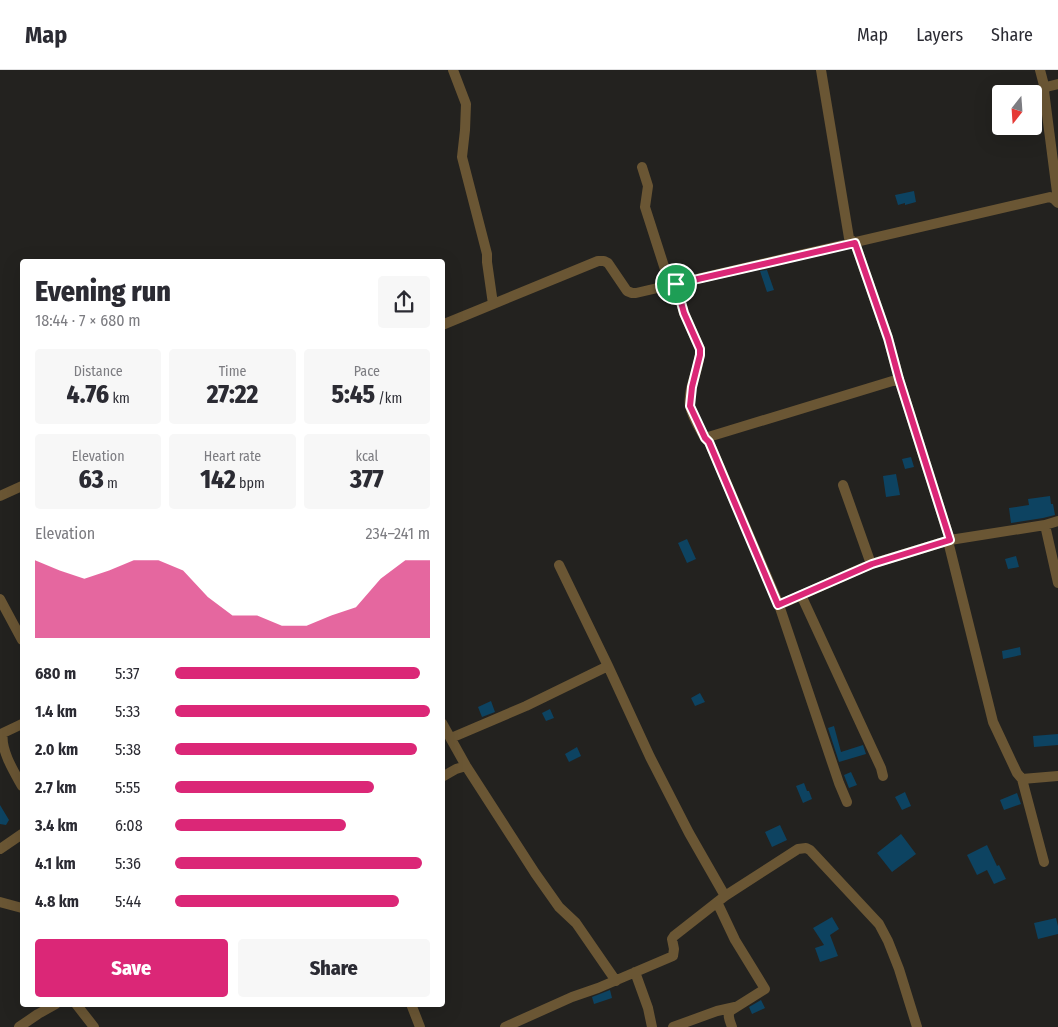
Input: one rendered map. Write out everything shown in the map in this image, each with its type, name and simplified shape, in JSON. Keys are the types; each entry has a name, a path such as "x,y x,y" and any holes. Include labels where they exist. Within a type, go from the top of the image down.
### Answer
{"street":[{"path":"453,70 466,104 462,157 487,254 493,304"},
{"path":"821,70 849,238 855,243 888,338 949,541 993,722 1017,773 1022,779 1044,862"},
{"path":"1040,70 1045,89 1058,202"},
{"path":"1045,89 1047,86 1058,84"},
{"path":"642,167 648,186 645,208 673,285 700,349 690,406 705,438 709,442 778,605 847,802"},
{"path":"445,324 598,261 604,260 612,266 627,291 636,294 1050,197 1058,202"},
{"path":"705,438 899,379"},
{"path":"843,485 872,564"},
{"path":"0,496 20,487"},
{"path":"778,605 872,564 949,541 1045,525 1058,521"},
{"path":"1045,525 1058,583"},
{"path":"559,564 650,757 721,899 735,940 765,989 730,1011 728,1014 732,1027"},
{"path":"801,595 883,776"},
{"path":"0,600 20,636"},
{"path":"451,738 526,706 608,666"},
{"path":"20,725 3,734 0,743 20,783"},
{"path":"445,727 466,766 535,873 559,907 576,923 616,981"},
{"path":"445,775 466,766"},
{"path":"1022,779 1058,776"},
{"path":"0,849 20,835"},
{"path":"505,1027 572,997 616,981 673,956 672,938 721,899 798,849 806,848 879,924 899,969 917,1027"},
{"path":"0,902 20,907"},
{"path":"635,972 648,1008 652,1027"},
{"path":"19,1027 51,1007"},
{"path":"78,1007 94,1027"},
{"path":"412,1007 420,1027"},
{"path":"672,1027 717,1011 735,1007"}],"building":[{"path":"914,191 916,202 898,205 895,195"},
{"path":"767,270 774,290 767,292 760,271"},
{"path":"911,457 914,467 905,469 902,459"},
{"path":"896,474 900,495 886,497 883,476"},
{"path":"1050,496 1055,515 1011,523 1009,508 1029,505 1028,499"},
{"path":"687,539 696,559 687,563 678,543"},
{"path":"1016,556 1019,567 1008,569 1005,559"},
{"path":"1020,647 1021,655 1003,659 1002,651"},
{"path":"700,693 705,702 695,706 691,698"},
{"path":"491,701 495,712 482,717 478,707"},
{"path":"550,709 554,718 546,721 542,713"},
{"path":"834,726 841,752 863,745 866,754 839,762 828,728"},
{"path":"1058,734 1058,745 1034,747 1033,736"},
{"path":"577,747 581,756 569,762 565,754"},
{"path":"851,772 857,785 849,788 844,775"},
{"path":"804,783 812,799 803,803 796,786"},
{"path":"905,792 911,806 902,810 895,797"},
{"path":"1017,793 1021,804 1004,810 1000,800"},
{"path":"0,805 9,820 6,825 0,824"},
{"path":"780,825 787,840 772,847 765,832"},
{"path":"901,834 916,854 892,872 877,853"},
{"path":"987,845 997,866 999,865 1006,879 994,884 987,870 977,875 967,855"},
{"path":"832,917 839,929 830,935 838,956 820,962 815,948 824,945 813,928"},
{"path":"1056,918 1058,934 1038,939 1034,923"},
{"path":"610,990 612,998 594,1004 592,997"},
{"path":"761,1000 765,1008 752,1014 749,1007"}],"route":[{"path":"855,243 888,338 899,379 950,540 872,564 778,605 709,442 705,438 690,406 700,349 684,313 676,284 855,243"}]}
